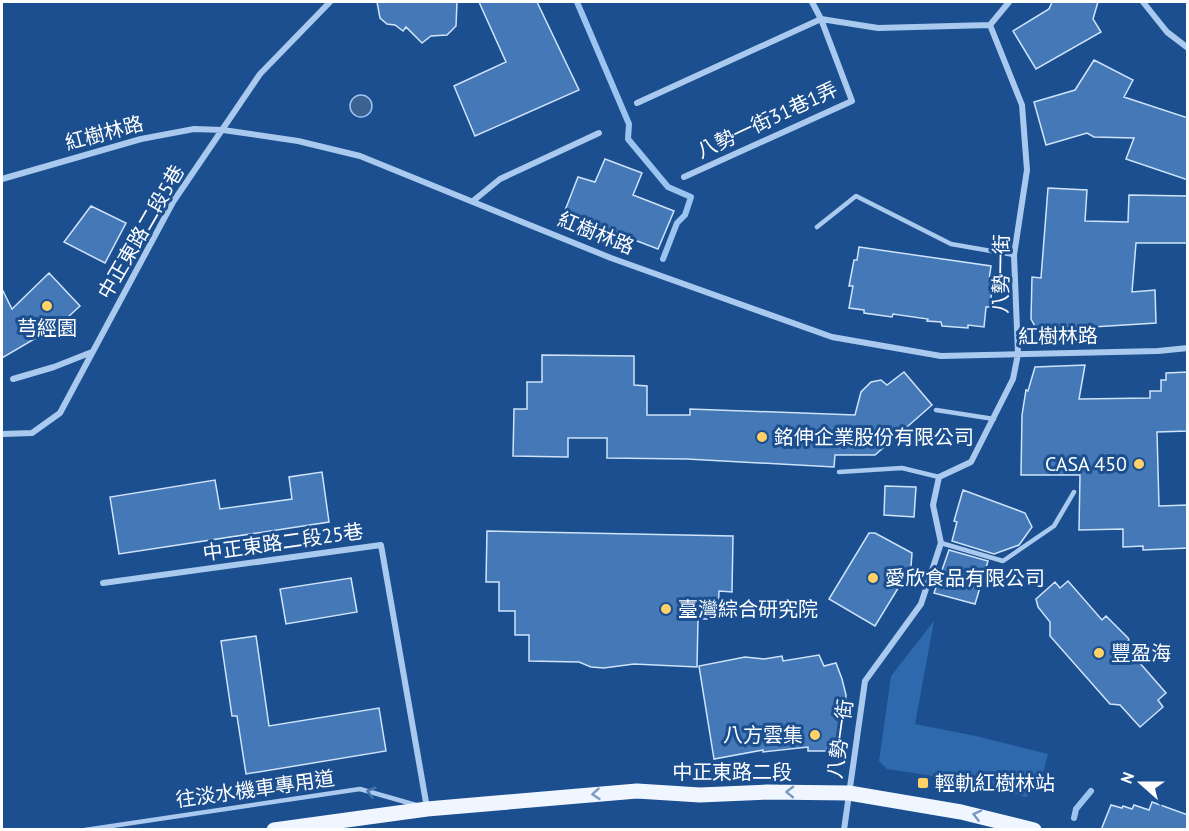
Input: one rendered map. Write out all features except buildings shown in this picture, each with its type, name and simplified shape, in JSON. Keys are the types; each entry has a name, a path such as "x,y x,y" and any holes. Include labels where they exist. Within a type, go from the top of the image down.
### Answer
{"main road":[{"name":"中正東路二段","path":"274,830 427,809 637,791 700,795 767,792 849,793 961,812 1034,830"}],"street":[{"name":"中正東路二段5巷","path":"2,434 32,433 60,413 173,202 260,74 330,2"},
{"path":"812,2 821,19"},
{"path":"637,103 821,19 878,28 990,25 1009,2"},
{"path":"1143,2 1167,32 1188,48"},
{"name":"八勢一街31巷1弄","path":"684,177 852,101 821,19"},
{"name":"八勢一街","path":"939,477 971,462 1014,379 1018,354 1014,255 1027,171 1022,105 990,25"},
{"name":"紅樹林路","path":"2,179 141,139 194,129 223,130 298,141 360,156 611,258 832,337 941,356 1188,348"},
{"path":"473,201 500,179 598,133"},
{"path":"13,379 54,367 92,352"},
{"path":"939,477 933,505 941,543"},
{"name":"八勢一街","path":"844,830 865,681 921,604 941,543"},
{"name":"中正東路二段25巷","path":"103,583 381,545 427,809"}],"lane":[{"path":"818,227 856,196 951,244 1014,255"},
{"path":"936,410 994,419"},
{"path":"839,472 902,468 939,477"},
{"path":"941,543 1003,561 1054,526 1074,492"},
{"name":"往淡水機車專用道","path":"85,830 360,789 427,809"}],"shaded area":[{"path":"357,95 365,95 372,102 372,110 365,117 357,117 350,110 350,102"},
{"path":"934,621 915,724 1048,754 1039,788 1026,797 966,781 887,769 879,761 891,676"}],"waterway":[{"path":"577,2 629,124 628,139 668,187 691,197 685,215 677,223 663,259"},
{"path":"1074,818 1076,809 1091,791"}],"place":[{"name":"芎經園","path":"47,306"},
{"name":"銘伸企業股份有限公司","path":"762,437"},
{"name":"CASA 450","path":"1139,464"},
{"name":"愛欣食品有限公司","path":"873,578"},
{"name":"臺灣綜合研究院","path":"666,609"},
{"name":"豐盈海","path":"1099,653"},
{"name":"八方雲集","path":"815,735"},
{"name":"輕軌紅樹林站","path":"923,783"}]}
